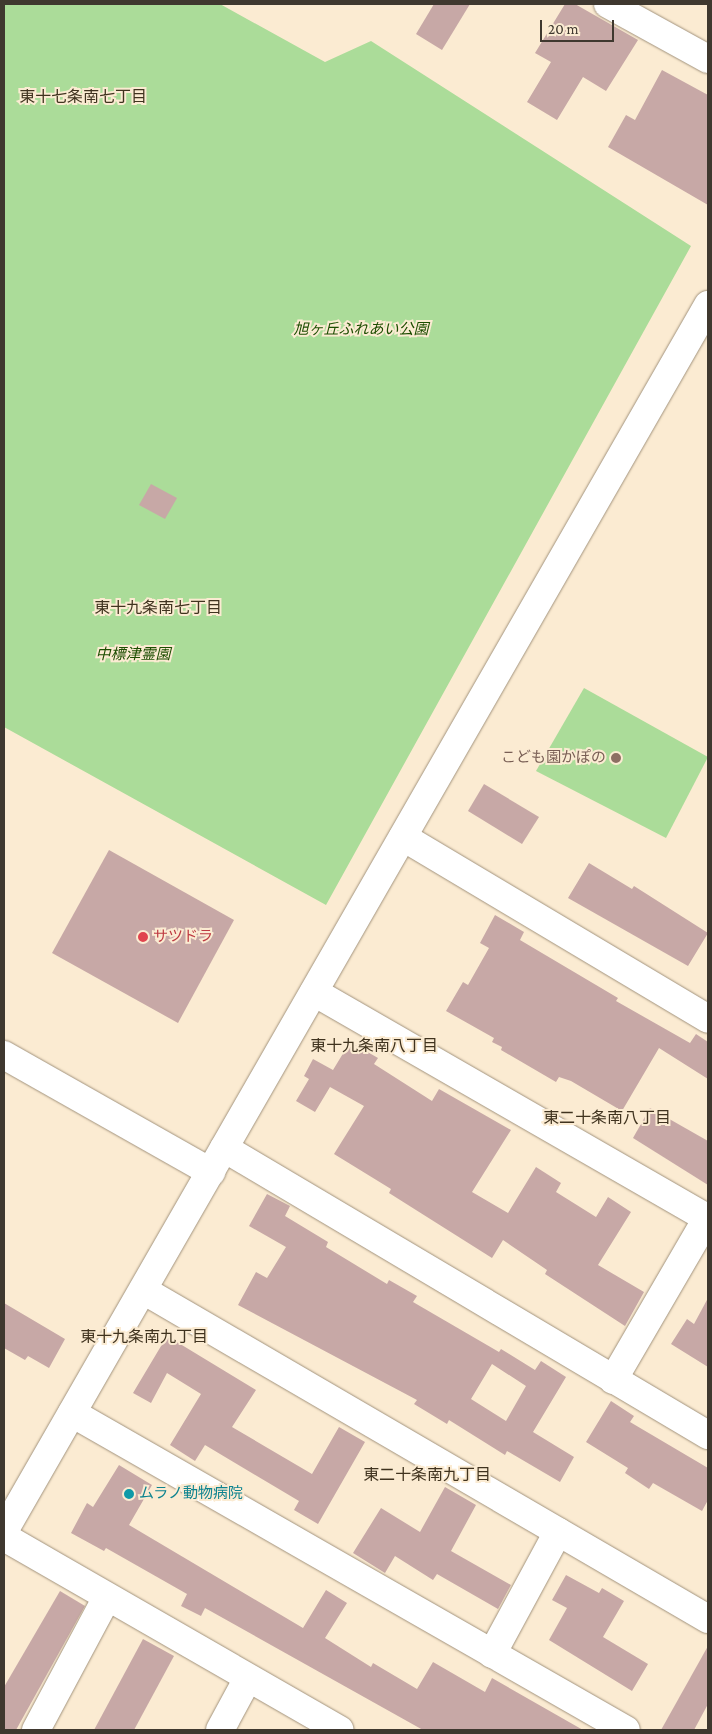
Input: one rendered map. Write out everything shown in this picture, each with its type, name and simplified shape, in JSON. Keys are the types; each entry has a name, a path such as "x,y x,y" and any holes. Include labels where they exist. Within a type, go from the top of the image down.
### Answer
{"street":[{"path":"608,4 708,59"},
{"path":"4,1531 708,305"},
{"path":"403,837 708,1019"},
{"path":"314,992 708,1218 613,1380"},
{"path":"4,1055 211,1172"},
{"path":"224,1148 708,1435"},
{"path":"143,1290 708,1619"},
{"path":"72,1413 626,1730"},
{"path":"492,1654 558,1532"},
{"path":"4,1537 339,1730"},
{"path":"36,1730 107,1597"},
{"path":"220,1730 248,1678"}],"green space":[{"name":"旭ヶ丘ふれあい公園","path":"4,4 220,4 325,62 371,41 691,246 326,905 4,727"},
{"name":"こども園かぽの","path":"584,688 708,757 666,838 536,771"}],"building":[{"path":"434,4 470,4 442,50 416,34"},
{"path":"565,4 575,4 638,40 606,91 583,77 557,120 527,102 551,62 535,53"},
{"path":"662,70 708,95 708,205 608,147 626,115 635,120"},
{"path":"151,484 177,498 165,519 139,505"},
{"path":"484,784 539,817 522,844 468,811"},
{"name":"サツドラ","path":"109,850 234,920 178,1023 52,953"},
{"path":"589,863 632,889 634,886 708,933 688,966 568,898"},
{"path":"495,915 524,932 520,940 618,998 616,1001 690,1043 696,1034 708,1042 708,1079 659,1048 622,1111 571,1081 559,1077 556,1082 501,1050 502,1047 492,1042 494,1038 446,1011 463,982 468,985 489,948 480,943"},
{"path":"350,1042 378,1058 374,1064 432,1101 439,1089 511,1130 472,1192 508,1213 536,1167 561,1183 556,1192 596,1217 608,1197 631,1212 598,1265 644,1292 625,1326 545,1274 547,1270 503,1240 492,1258 389,1193 391,1189 334,1154 364,1106 330,1087 315,1112 296,1101 309,1079 304,1076 313,1059 333,1070"},
{"path":"650,1108 708,1141 708,1185 633,1138"},
{"path":"267,1194 290,1206 285,1216 328,1242 326,1247 387,1284 389,1280 417,1296 413,1302 499,1352 501,1349 535,1370 541,1361 566,1377 533,1432 574,1457 560,1482 507,1451 505,1455 449,1420 447,1424 414,1404 417,1400 238,1305 256,1272 267,1278 286,1247 249,1226","holes":["492,1364 526,1386 506,1421 471,1399"]},
{"path":"708,1298 708,1367 671,1344 687,1319 694,1324"},
{"path":"4,1303 65,1339 49,1368 28,1356 25,1360 4,1348"},
{"path":"167,1336 256,1390 232,1427 312,1474 339,1427 365,1442 318,1524 294,1510 299,1501 205,1445 195,1461 170,1445 201,1394 167,1373 151,1403 133,1393"},
{"path":"611,1401 634,1416 630,1422 708,1468 708,1500 702,1511 653,1483 649,1489 625,1473 628,1468 586,1442"},
{"path":"119,1465 152,1485 129,1525 303,1628 326,1590 347,1603 325,1638 371,1667 373,1663 417,1689 433,1662 485,1692 492,1678 583,1730 423,1730 205,1608 201,1616 181,1606 187,1594 106,1548 104,1551 71,1533 87,1503 93,1507"},
{"path":"445,1487 476,1505 451,1551 511,1585 498,1609 437,1574 433,1580 395,1556 385,1573 353,1553 381,1508 420,1532"},
{"path":"566,1575 599,1593 602,1588 624,1601 603,1637 648,1664 632,1691 549,1640 567,1608 552,1600"},
{"path":"60,1591 85,1606 16,1730 4,1730 4,1687"},
{"path":"143,1639 174,1656 134,1730 94,1730"},
{"path":"708,1646 708,1704 694,1730 661,1730"}],"place":[{"name":"こども園かぽの","path":"616,758"},
{"name":"サツドラ","path":"143,937"},
{"name":"ムラノ動物病院","path":"129,1494"}],"district":[{"name":"東十七条南七丁目","path":"83,97"},
{"name":"東十九条南七丁目","path":"158,608"},
{"name":"東十九条南八丁目","path":"374,1046"},
{"name":"東二十条南八丁目","path":"607,1118"},
{"name":"東十九条南九丁目","path":"144,1337"},
{"name":"東二十条南九丁目","path":"427,1475"}],"park label":[{"name":"中標津霊園","path":"133,655"}]}
